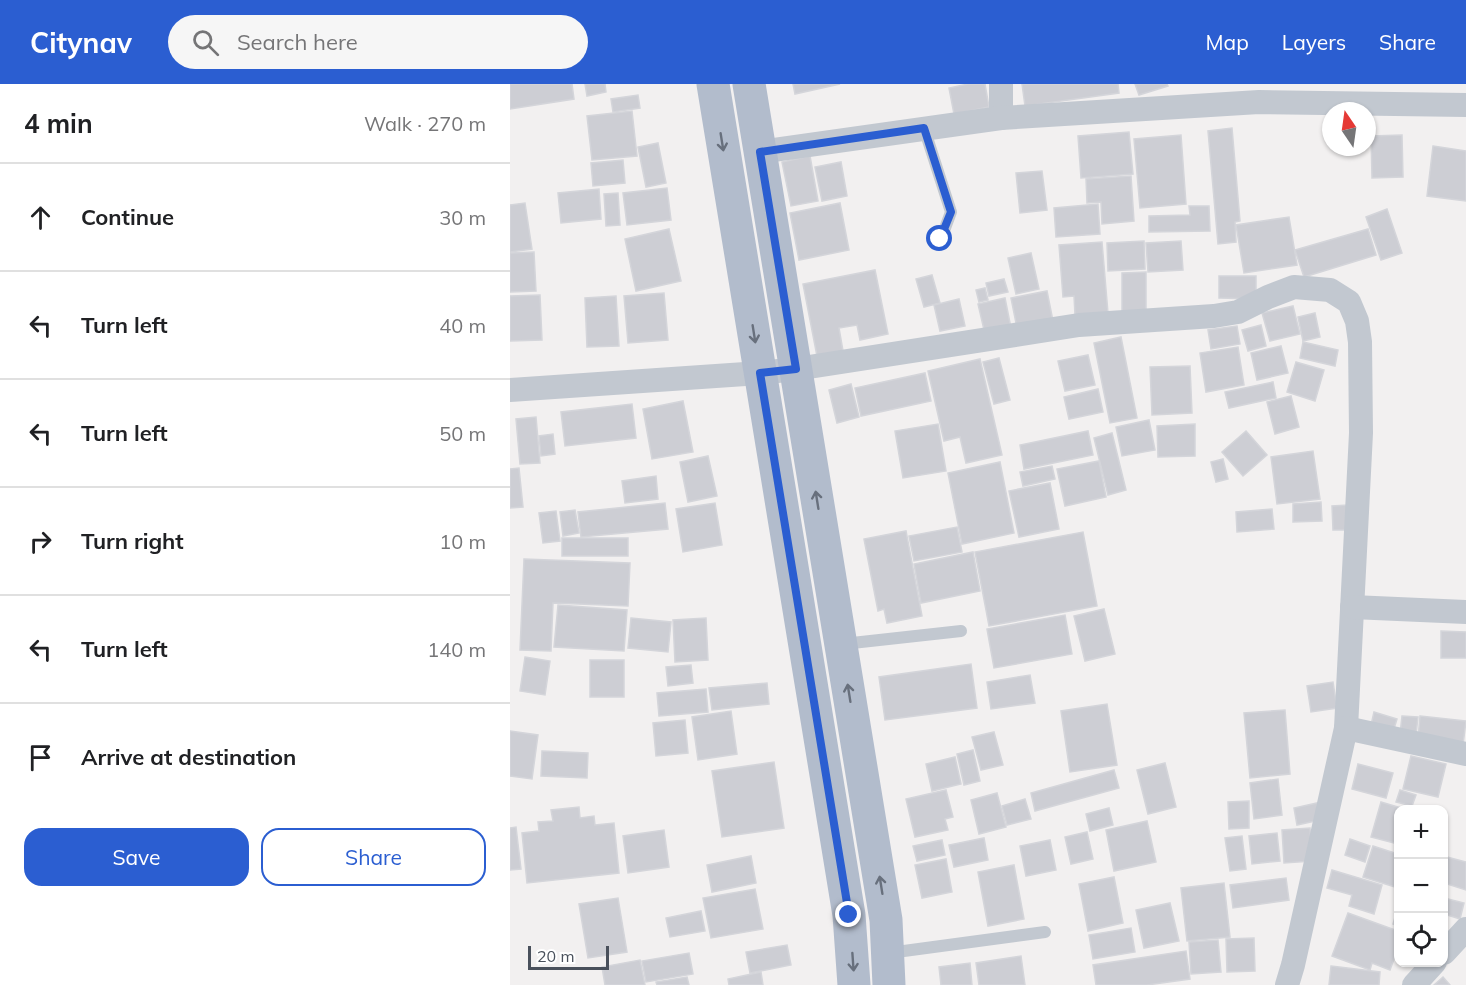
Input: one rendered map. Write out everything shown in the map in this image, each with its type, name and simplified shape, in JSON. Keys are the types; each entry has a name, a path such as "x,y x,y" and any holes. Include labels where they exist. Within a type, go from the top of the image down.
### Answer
{"main road":[{"path":"712,84 849,915 854,985"},
{"path":"749,84 886,920 889,985"}],"street":[{"path":"1001,118 1002,84"},
{"path":"760,152 1001,118 1259,102 1466,105"},
{"path":"510,390 760,373 1079,325 1214,316 1238,312 1294,287 1330,290 1349,302 1357,321 1360,342 1361,434 1346,728 1287,985"},
{"path":"1352,607 1466,612"},
{"path":"1346,728 1466,754"},
{"path":"1448,948 1466,928"},
{"path":"1414,985 1431,967"}],"lane":[{"path":"924,128 951,212 940,239"},
{"path":"841,644 961,631"},
{"path":"887,953 1045,932"}],"building":[{"path":"510,84 572,84 574,99 510,109"},
{"path":"585,84 605,84 606,92 587,96"},
{"path":"793,84 840,84 795,94"},
{"path":"968,84 985,84 989,107 954,114 949,88"},
{"path":"1022,84 1118,84 1119,93 1025,106"},
{"path":"1135,84 1167,84 1168,86 1139,95"},
{"path":"638,95 640,108 613,112 611,99"},
{"path":"632,111 637,156 592,160 587,116"},
{"path":"1232,128 1240,221 1235,222 1236,242 1218,244 1208,131"},
{"path":"1129,132 1133,174 1081,178 1078,136"},
{"path":"1181,135 1186,204 1140,208 1134,139"},
{"path":"1402,135 1403,177 1372,178 1371,156 1376,156 1376,136"},
{"path":"658,143 666,183 646,187 638,147"},
{"path":"1433,146 1466,151 1466,201 1427,196"},
{"path":"810,156 818,201 791,206 782,162"},
{"path":"623,160 625,183 593,186 591,163"},
{"path":"841,162 847,196 822,201 815,167"},
{"path":"1042,171 1047,210 1020,213 1016,173"},
{"path":"1131,176 1134,221 1102,224 1101,202 1087,203 1086,179"},
{"path":"667,188 671,220 627,225 623,193"},
{"path":"599,189 601,219 561,223 558,193"},
{"path":"618,193 620,225 606,226 604,194"},
{"path":"525,203 532,249 510,252 510,205"},
{"path":"840,203 849,250 799,260 790,213"},
{"path":"1098,204 1100,234 1056,237 1054,208"},
{"path":"1189,206 1209,206 1210,231 1149,232 1149,216 1190,215"},
{"path":"1387,209 1402,253 1381,260 1366,217"},
{"path":"1289,217 1297,265 1244,273 1236,225"},
{"path":"669,229 681,281 636,291 625,239"},
{"path":"1368,229 1376,255 1304,277 1295,250"},
{"path":"1144,241 1145,269 1108,271 1107,243"},
{"path":"1181,241 1183,270 1148,272 1146,243"},
{"path":"1102,242 1108,313 1075,315 1074,296 1063,297 1059,245"},
{"path":"534,252 536,291 510,292 510,253"},
{"path":"1031,253 1039,289 1016,294 1008,258"},
{"path":"875,270 888,334 860,340 857,325 839,328 843,351 817,356 803,284"},
{"path":"1146,272 1146,314 1122,314 1122,273"},
{"path":"932,275 940,303 924,307 916,279"},
{"path":"1219,276 1256,276 1256,299 1219,298"},
{"path":"1004,279 1008,292 989,296 986,283"},
{"path":"985,288 988,300 979,302 976,290"},
{"path":"1047,291 1053,321 1017,328 1011,298"},
{"path":"664,293 668,340 628,343 624,296"},
{"path":"540,295 542,340 510,341 510,296"},
{"path":"616,296 619,346 587,347 585,298"},
{"path":"1005,298 1011,328 985,334 978,304"},
{"path":"959,299 965,326 940,331 934,305"},
{"path":"1293,306 1300,334 1270,341 1262,313"},
{"path":"1315,313 1320,337 1303,341 1298,317"},
{"path":"1261,325 1266,346 1248,351 1242,330"},
{"path":"1237,326 1240,344 1211,349 1208,330"},
{"path":"1121,337 1137,418 1110,423 1094,343"},
{"path":"1303,342 1338,350 1335,366 1300,358"},
{"path":"1281,346 1288,373 1257,380 1251,353"},
{"path":"1238,347 1244,385 1206,392 1200,353"},
{"path":"1088,355 1095,385 1065,391 1058,361"},
{"path":"999,358 1010,400 994,404 983,362"},
{"path":"980,359 1002,455 966,463 960,437 944,441 928,371"},
{"path":"1296,362 1324,370 1315,401 1287,392"},
{"path":"1190,366 1192,413 1152,415 1150,367"},
{"path":"925,373 931,401 861,416 855,388"},
{"path":"1273,382 1276,398 1229,408 1225,392"},
{"path":"851,384 859,417 837,423 829,390"},
{"path":"1098,389 1103,412 1069,419 1064,397"},
{"path":"1291,396 1299,427 1275,434 1267,402"},
{"path":"683,401 693,452 652,459 643,409"},
{"path":"632,404 636,438 565,446 561,412"},
{"path":"536,417 540,463 520,464 516,419"},
{"path":"1149,420 1155,450 1122,456 1116,427"},
{"path":"938,424 946,471 903,478 895,431"},
{"path":"1195,424 1195,456 1158,457 1157,426"},
{"path":"1088,431 1093,455 1024,469 1020,445"},
{"path":"1246,431 1267,455 1243,476 1222,452"},
{"path":"1112,433 1126,490 1108,495 1094,438"},
{"path":"553,434 555,454 541,456 539,436"},
{"path":"1313,451 1320,499 1277,504 1271,457"},
{"path":"708,456 717,496 688,502 680,462"},
{"path":"1223,459 1228,479 1216,482 1211,462"},
{"path":"1099,461 1106,497 1065,506 1057,469"},
{"path":"1000,462 1014,533 962,544 948,473"},
{"path":"1052,466 1055,479 1023,486 1020,472"},
{"path":"519,468 523,507 510,508 510,469"},
{"path":"656,476 658,499 625,503 622,481"},
{"path":"1050,483 1059,529 1019,537 1009,491"},
{"path":"1321,502 1322,521 1293,522 1293,504"},
{"path":"665,503 668,529 581,537 578,512"},
{"path":"715,503 722,545 683,552 676,509"},
{"path":"1348,505 1348,530 1333,530 1332,506"},
{"path":"1272,509 1274,529 1237,532 1236,512"},
{"path":"575,510 579,533 563,536 560,512"},
{"path":"556,511 560,541 543,543 539,513"},
{"path":"957,527 962,552 914,561 909,536"},
{"path":"906,531 922,616 887,623 884,609 878,611 864,539"},
{"path":"1083,532 1097,606 989,626 975,552"},
{"path":"562,538 628,538 628,556 562,556"},
{"path":"973,552 980,591 921,603 914,564"},
{"path":"524,559 630,563 628,606 553,603 551,651 520,650"},
{"path":"558,605 627,610 624,651 554,647"},
{"path":"1104,609 1115,654 1085,661 1074,616"},
{"path":"1065,615 1072,654 994,668 987,629"},
{"path":"631,618 671,622 668,652 628,648"},
{"path":"706,618 708,660 675,662 673,620"},
{"path":"1441,631 1466,632 1466,658 1441,658"},
{"path":"525,657 550,661 545,695 520,691"},
{"path":"590,660 624,660 624,697 590,697"},
{"path":"971,664 977,708 885,720 879,677"},
{"path":"691,665 693,683 668,686 666,667"},
{"path":"1030,675 1035,703 991,709 987,682"},
{"path":"1333,682 1337,708 1311,712 1307,686"},
{"path":"767,683 769,704 712,710 709,688"},
{"path":"706,689 708,712 659,716 657,693"},
{"path":"1107,704 1117,765 1070,772 1061,711"},
{"path":"1285,710 1290,774 1250,778 1244,713"},
{"path":"731,711 737,754 698,760 692,717"},
{"path":"1374,712 1397,719 1393,732 1371,725"},
{"path":"1402,716 1418,717 1416,735 1400,734"},
{"path":"1420,716 1466,721 1463,745 1418,739"},
{"path":"685,720 688,753 656,756 653,723"},
{"path":"510,731 538,735 532,779 510,776"},
{"path":"994,732 1003,765 981,770 972,737"},
{"path":"973,750 980,781 964,785 957,754"},
{"path":"542,751 588,753 587,778 541,776"},
{"path":"1411,756 1446,764 1438,797 1403,789"},
{"path":"955,757 961,784 932,791 926,764"},
{"path":"774,762 784,828 722,837 712,771"},
{"path":"1165,763 1176,807 1148,814 1137,770"},
{"path":"1358,764 1393,773 1386,798 1352,789"},
{"path":"1114,770 1119,788 1035,811 1031,793"},
{"path":"1278,779 1282,815 1254,819 1250,783"},
{"path":"946,790 953,817 945,819 948,830 915,837 906,799"},
{"path":"1400,790 1416,795 1412,805 1396,802"},
{"path":"997,793 1006,827 979,834 971,800"},
{"path":"1025,799 1031,819 1007,825 1002,806"},
{"path":"1249,801 1249,828 1229,829 1228,802"},
{"path":"1381,802 1394,806 1394,843 1371,837"},
{"path":"1317,803 1320,820 1297,825 1294,808"},
{"path":"579,807 580,818 594,816 595,825 614,823 619,873 527,883 522,833 539,831 538,822 553,821 551,810"},
{"path":"1109,808 1113,825 1090,831 1086,814"},
{"path":"1147,821 1156,862 1114,871 1106,830"},
{"path":"516,827 521,869 510,870 510,828"},
{"path":"1310,828 1312,861 1284,863 1282,830"},
{"path":"664,830 669,867 628,873 623,836"},
{"path":"1087,832 1093,859 1071,864 1065,837"},
{"path":"1277,833 1280,861 1252,864 1249,836"},
{"path":"1242,836 1246,869 1230,871 1225,838"},
{"path":"984,838 988,860 954,867 949,845"},
{"path":"1350,839 1370,846 1365,862 1345,855"},
{"path":"942,840 945,855 917,861 913,846"},
{"path":"1050,840 1056,870 1026,876 1020,846"},
{"path":"1373,846 1394,853 1394,887 1363,877"},
{"path":"751,856 756,883 712,892 707,865"},
{"path":"1448,857 1466,862 1466,890 1448,884"},
{"path":"946,859 952,892 922,898 915,865"},
{"path":"1014,865 1024,919 988,926 978,872"},
{"path":"1332,870 1382,885 1374,914 1349,906 1352,895 1327,888"},
{"path":"1114,877 1123,923 1088,931 1079,884"},
{"path":"1286,878 1289,900 1233,908 1230,885"},
{"path":"1224,883 1230,937 1187,941 1181,888"},
{"path":"755,889 763,929 711,938 703,898"},
{"path":"618,898 627,952 588,958 579,904"},
{"path":"1448,899 1464,903 1460,919 1448,915"},
{"path":"1170,903 1179,941 1144,948 1136,910"},
{"path":"701,911 705,931 670,937 666,918"},
{"path":"1348,913 1394,930 1394,959 1390,970 1372,963 1370,970 1332,956"},
{"path":"1131,928 1135,952 1093,959 1089,935"},
{"path":"1254,938 1255,971 1227,972 1226,939"},
{"path":"1218,940 1221,972 1191,974 1189,942"},
{"path":"787,945 791,965 750,973 746,952"},
{"path":"1186,951 1190,979 1147,985 1096,985 1093,965"},
{"path":"689,953 693,974 646,982 642,961"},
{"path":"1021,956 1025,985 979,985 976,963"},
{"path":"640,960 645,985 605,985 602,967"},
{"path":"970,963 972,985 941,985 939,967"},
{"path":"1331,966 1380,972 1379,985 1329,985"},
{"path":"761,972 763,985 729,985 728,979"},
{"path":"687,977 689,985 657,985 656,982"},
{"path":"1443,977 1450,985 1434,985"}],"route":[{"path":"849,915 760,373 796,369 760,152 924,128 951,212 940,239"}]}
